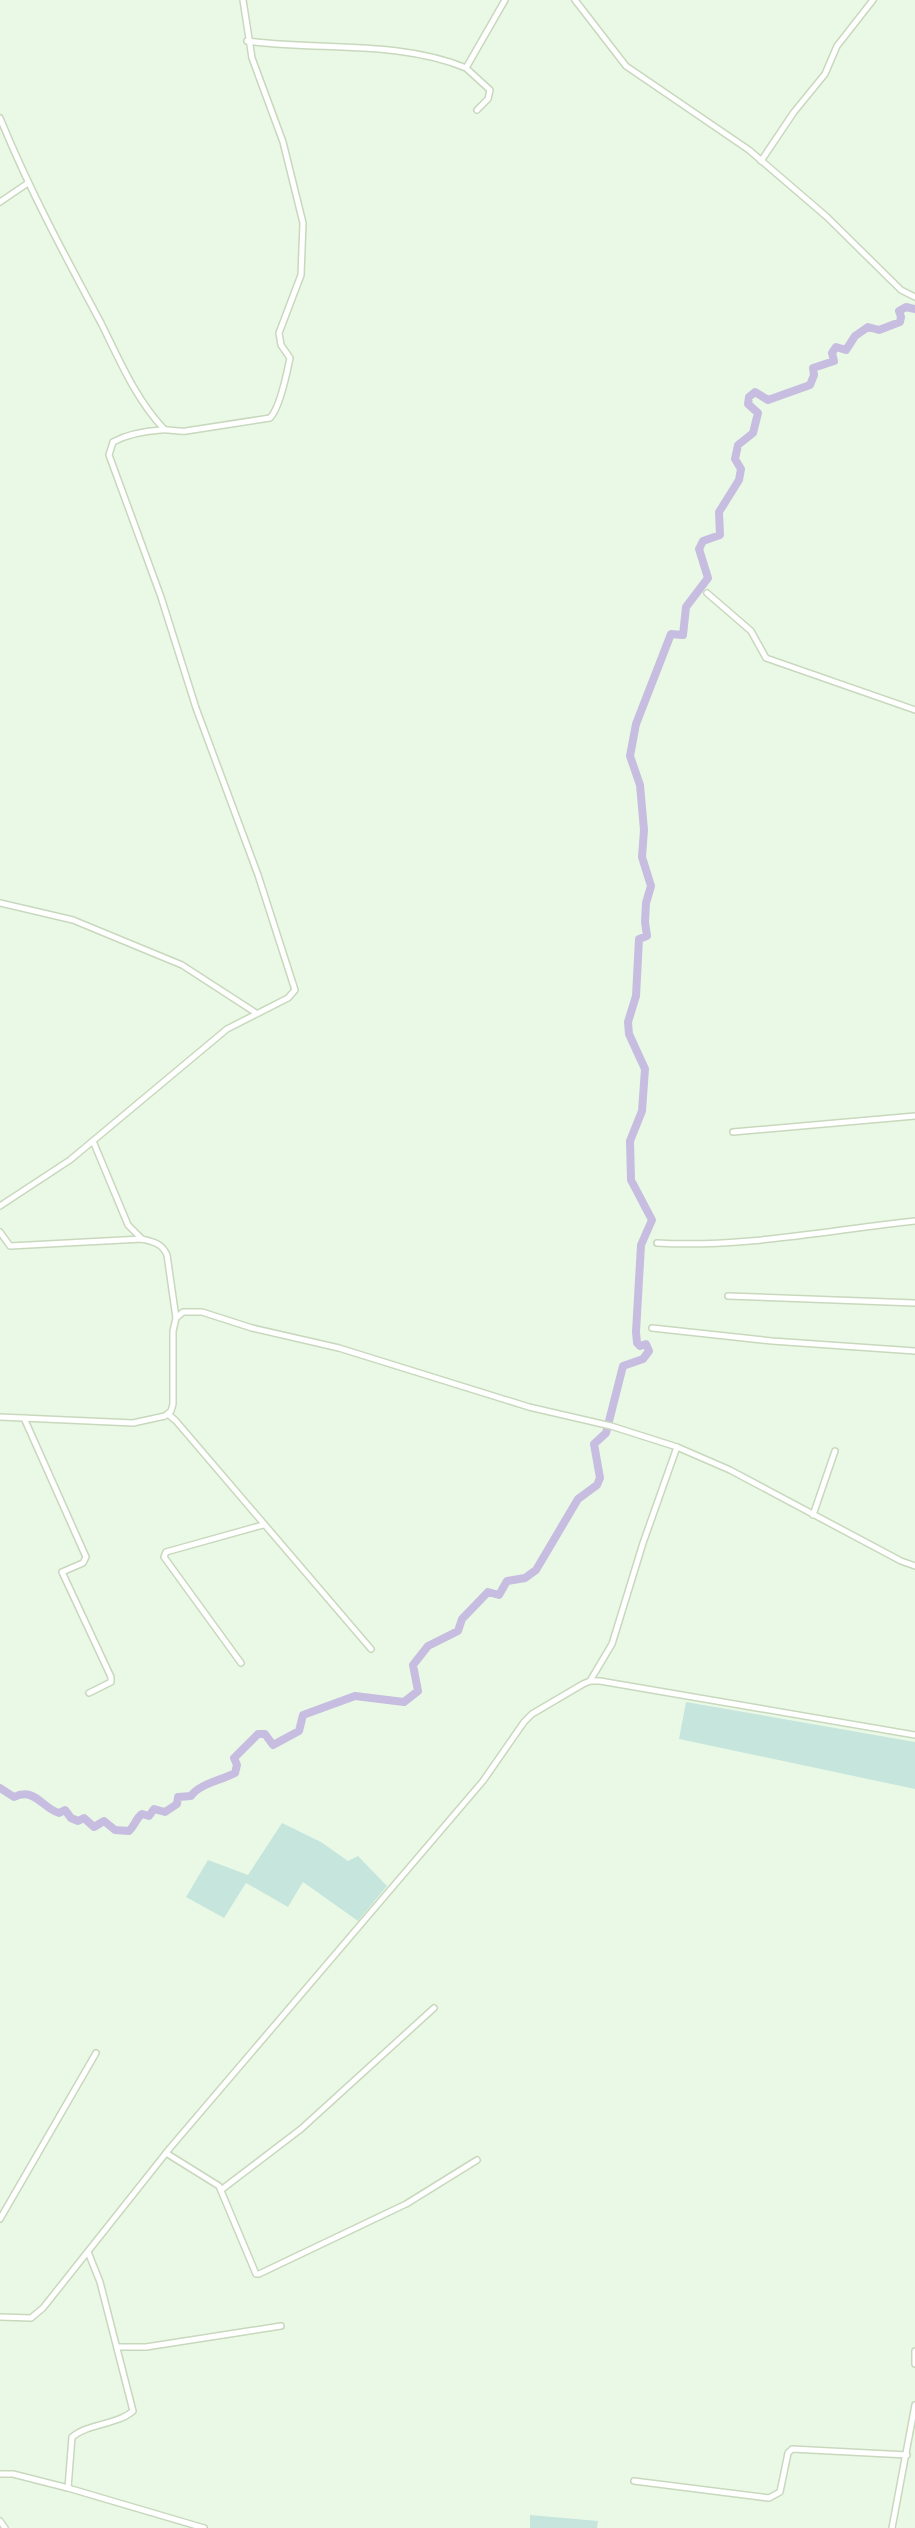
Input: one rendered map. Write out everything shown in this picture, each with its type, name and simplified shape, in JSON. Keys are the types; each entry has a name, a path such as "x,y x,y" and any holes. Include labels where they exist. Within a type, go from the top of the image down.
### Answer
{"street":[{"path":"0,118 28,183 123,368 157,422 164,429 173,432 270,418 287,373 289,357 281,345 279,333 301,275 303,223 283,142 254,66 243,0"},
{"path":"466,68 505,0"},
{"path":"575,0 629,69 761,161 826,217 901,290 915,297"},
{"path":"761,161 794,112 825,74 837,46 873,0"},
{"path":"248,40 376,49 448,61 466,68 490,90 488,99 477,110"},
{"path":"0,202 28,183"},
{"path":"0,1206 61,1166 210,1042 240,1021 291,997 295,987 258,875 196,708 161,597 109,455 111,444 115,441 164,429"},
{"path":"707,593 751,631 766,658 915,710"},
{"path":"0,903 73,920 182,965 256,1013"},
{"path":"734,1132 915,1116"},
{"path":"93,1141 128,1225 142,1239"},
{"path":"657,1243 682,1245 777,1239 915,1221"},
{"path":"0,1232 9,1246 142,1239 159,1244 166,1252 176,1318 173,1339 173,1404 168,1414 152,1420 133,1423 0,1417"},
{"path":"728,1296 915,1303"},
{"path":"176,1318 186,1311 202,1312 252,1328 339,1348 529,1407 611,1426 677,1447 730,1470 901,1561 915,1566"},
{"path":"652,1328 772,1341 915,1351"},
{"path":"168,1414 371,1649"},
{"path":"24,1418 86,1557 83,1563 62,1572 111,1677 111,1682 89,1693"},
{"path":"0,2317 31,2318 36,2316 165,2153 483,1781 532,1713 590,1681 612,1644 677,1447"},
{"path":"813,1515 835,1451"},
{"path":"241,1663 164,1557 166,1552 263,1525"},
{"path":"590,1681 915,1735"},
{"path":"221,2190 301,2129 434,2008"},
{"path":"0,2219 96,2053"},
{"path":"165,2153 219,2186 256,2274 406,2204 477,2160"},
{"path":"68,2488 72,2437 133,2411 100,2282 88,2252"},
{"path":"118,2348 146,2347 281,2326"},
{"path":"915,2351 915,2364"},
{"path":"892,2528 915,2404"},
{"path":"634,2481 769,2498 780,2492 788,2453 792,2449 907,2455"},
{"path":"0,2475 13,2474 68,2488 204,2528"},
{"path":"0,2521 5,2528"}],"shaded area":[{"path":"686,1702 915,1742 915,1789 679,1739"},
{"path":"282,1823 321,1842 348,1861 358,1856 387,1886 358,1921 303,1882 288,1907 246,1883 224,1918 186,1897 208,1860 248,1875"},
{"path":"530,2515 598,2521 597,2528 530,2528"}],"waterway":[{"path":"0,1788 14,1797 33,1796 59,1813 65,1810 71,1818 78,1821 84,1818 94,1827 104,1821 115,1830 129,1831 142,1814 149,1816 154,1809 165,1812 177,1804 178,1797 191,1796 205,1785 235,1773 237,1765 234,1758 258,1734 265,1734 273,1745 299,1731 303,1715 355,1696 404,1702 418,1691 413,1665 428,1646 458,1631 462,1619 488,1592 499,1595 507,1581 525,1578 536,1570 578,1499 597,1485 600,1478 594,1444 606,1433 623,1366 643,1359 649,1351 646,1344 640,1346 637,1343 636,1332 641,1245 652,1220 631,1180 630,1141 642,1111 645,1069 629,1034 628,1022 636,996 639,939 647,936 646,903 651,886 642,857 644,830 640,785 630,756 636,724 671,634 683,635 686,607 708,578 699,549 703,541 720,535 719,512 739,480 741,469 735,459 738,445 753,433 758,413 748,404 749,397 755,392 768,400 810,385 814,375 813,368 834,361 832,353 836,347 846,350 855,336 868,327 879,330 900,322 899,311 906,307 915,309"}]}
